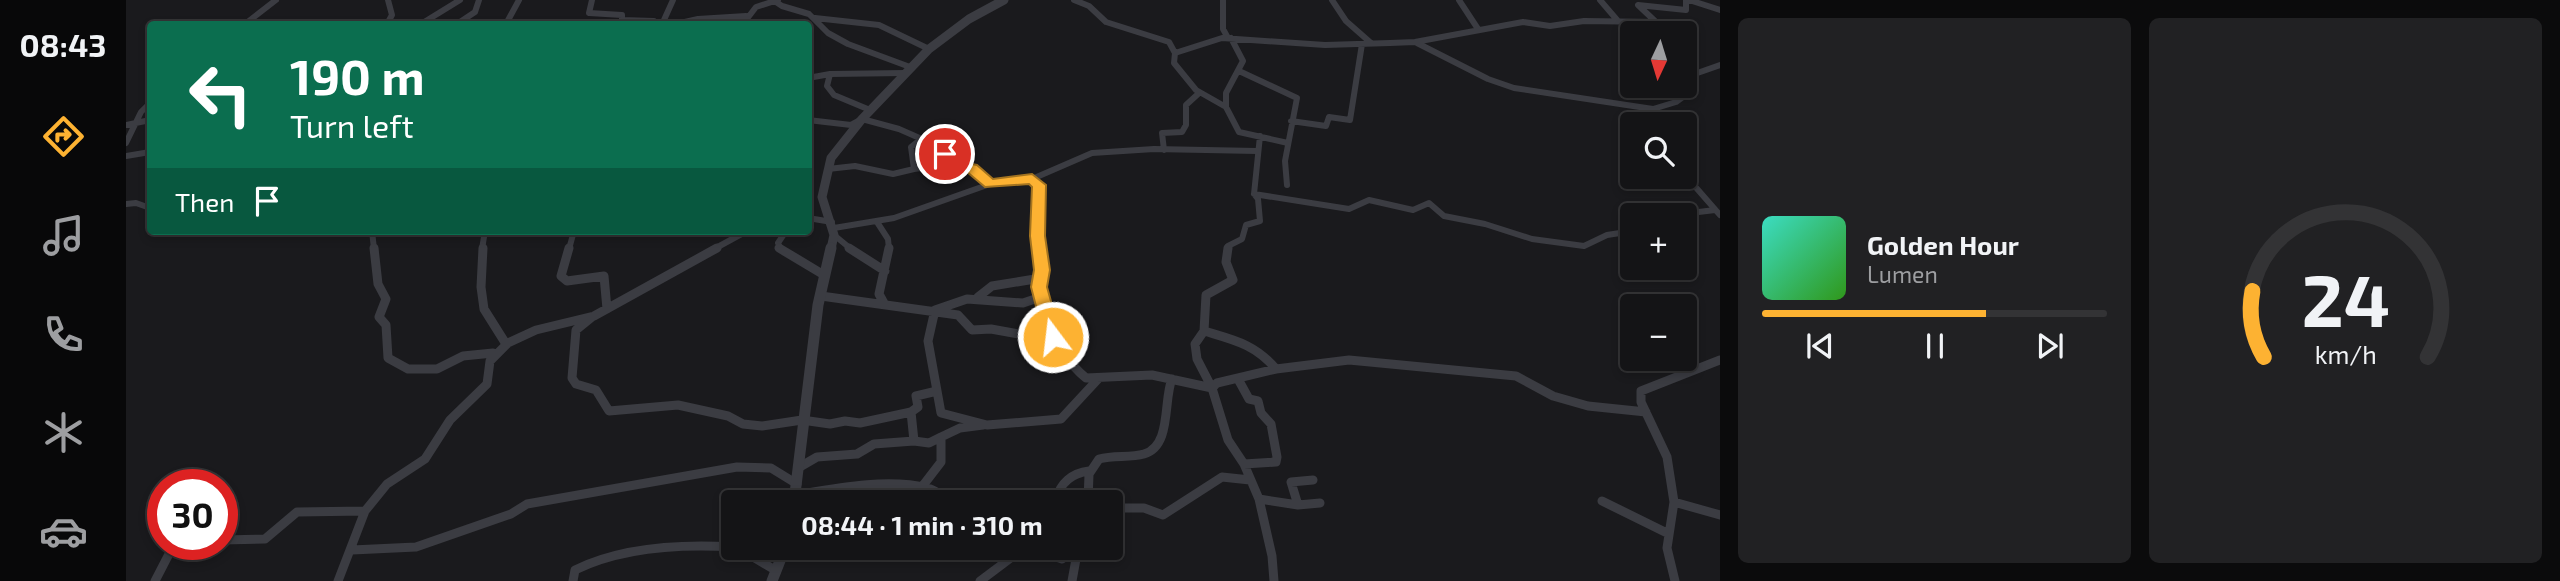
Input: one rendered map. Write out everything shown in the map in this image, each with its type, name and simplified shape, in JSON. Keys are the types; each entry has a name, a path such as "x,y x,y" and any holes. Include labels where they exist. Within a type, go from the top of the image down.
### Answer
{"street":[{"path":"249,21 275,0"},
{"path":"388,0 392,15 389,21"},
{"path":"425,21 460,0"},
{"path":"459,21 475,12 479,0"},
{"path":"508,21 519,0"},
{"path":"592,0 589,13 605,12 622,16 628,21 654,21"},
{"path":"665,21 665,12 673,0"},
{"path":"744,21 746,16 764,1 775,0 816,18 879,25 929,48"},
{"path":"886,271 855,253 833,229 822,197 831,158 870,110 929,48 969,19 1004,0"},
{"path":"1074,0 1088,6 1105,22 1169,42 1175,53 1174,63 1198,94 1226,107"},
{"path":"1223,0 1223,29 1242,55 1242,67 1226,93 1226,107 1239,132 1288,143"},
{"path":"1332,0 1346,21 1371,43"},
{"path":"1459,0 1478,29"},
{"path":"1600,0 1618,21"},
{"path":"1175,53 1192,45 1229,38 1325,45 1362,44 1415,42 1523,22 1550,26 1618,21 1656,22 1638,5 1686,10 1687,0 1720,10"},
{"path":"689,21 746,16"},
{"path":"816,18 826,31 847,45 908,70"},
{"path":"1415,42 1430,46 1480,76 1513,88 1653,109 1676,102 1687,94 1686,77 1720,65"},
{"path":"1291,121 1326,126 1329,117 1350,120 1362,44"},
{"path":"812,77 908,70"},
{"path":"1239,71 1295,95 1297,100 1288,143 1287,185"},
{"path":"830,74 827,86 834,95 870,110"},
{"path":"1164,150 1162,133 1182,132 1186,125 1186,105 1198,94"},
{"path":"126,143 141,111 147,106"},
{"path":"812,120 851,125 862,119 921,139 945,154 951,164"},
{"path":"126,125 147,120"},
{"path":"1260,136 1254,194 1260,221 1246,225 1242,239 1228,246 1226,262 1233,280 1206,295 1204,331 1195,344 1197,359 1212,388 1228,440 1244,464 1259,499 1272,556 1274,581"},
{"path":"914,169 911,148 921,139"},
{"path":"812,220 833,229 877,222 990,184 1032,179 1092,153 1257,150"},
{"path":"126,156 147,152"},
{"path":"828,169 855,166 893,174 951,164 972,169 990,184"},
{"path":"1032,179 1039,185 1037,236 1041,298 1053,337 1077,373 1099,378 1139,374 1212,388"},
{"path":"1697,189 1718,213"},
{"path":"1254,194 1308,205 1349,209 1369,201 1413,210 1429,203 1444,216 1485,224 1513,235 1584,246 1607,235 1620,233"},
{"path":"126,204 136,203 147,207"},
{"path":"1697,214 1718,213"},
{"path":"877,222 888,236 891,256 879,294 885,304"},
{"path":"796,490 802,419 833,229"},
{"path":"372,235 378,284 386,299 379,317 386,325 388,358 408,369 436,369 463,356 493,353 506,344 567,320 594,316"},
{"path":"485,235 484,249 479,261 483,292 481,301 486,315 506,344"},
{"path":"573,235 561,276 567,281 604,276 607,309"},
{"path":"740,235 594,316 576,330 572,378 576,384 596,390 609,411 678,405 728,416 743,424 762,426 802,419 830,424 845,421 860,423 911,412 918,407 918,394 937,391"},
{"path":"783,235 778,243 779,248 824,275"},
{"path":"978,298 992,286 1041,278"},
{"path":"821,296 958,315 967,328 978,331 991,329 1046,339 1053,337"},
{"path":"935,310 978,298 1023,303 1041,298"},
{"path":"935,310 928,341 942,413 983,425"},
{"path":"1204,331 1238,338 1260,349 1276,369"},
{"path":"338,581 365,511 387,484 425,459 450,420 487,384 493,353"},
{"path":"1212,388 1217,383 1276,369 1349,360 1466,369 1517,376 1553,396 1588,406 1646,412"},
{"path":"1675,581 1667,548 1674,502 1667,457 1641,402 1642,391 1670,377 1720,360"},
{"path":"798,468 817,457 857,454 874,444 914,441 929,443 960,428 1061,419 1067,407 1089,394 1099,378"},
{"path":"1088,490 1089,471 1097,461 1110,456 1148,454 1155,449 1163,434 1163,403 1172,379"},
{"path":"1238,379 1250,399 1258,401 1261,413 1271,424 1277,457 1276,462 1244,464"},
{"path":"911,412 914,441"},
{"path":"921,488 941,462 941,437"},
{"path":"352,550 416,547 511,514 527,503 607,491 661,478 757,466 788,475 794,490"},
{"path":"1059,490 1059,487 1078,472 1089,471"},
{"path":"1123,509 1144,508 1163,515 1223,477 1251,480"},
{"path":"1298,505 1291,482 1313,480"},
{"path":"823,490 844,487 931,490"},
{"path":"1259,499 1298,505 1320,503"},
{"path":"1601,501 1669,534"},
{"path":"1674,502 1720,515"},
{"path":"238,540 265,539 297,512 365,511"},
{"path":"573,581 576,570 589,561 611,555 699,545 721,546"},
{"path":"155,581 166,560"},
{"path":"753,560 774,576"},
{"path":"980,581 1005,560"},
{"path":"1072,581 1075,560"}],"route":[{"path":"945,154 951,164 972,169 990,184 1032,179 1039,185 1037,236 1042,270 1039,287 1053,337"}]}
